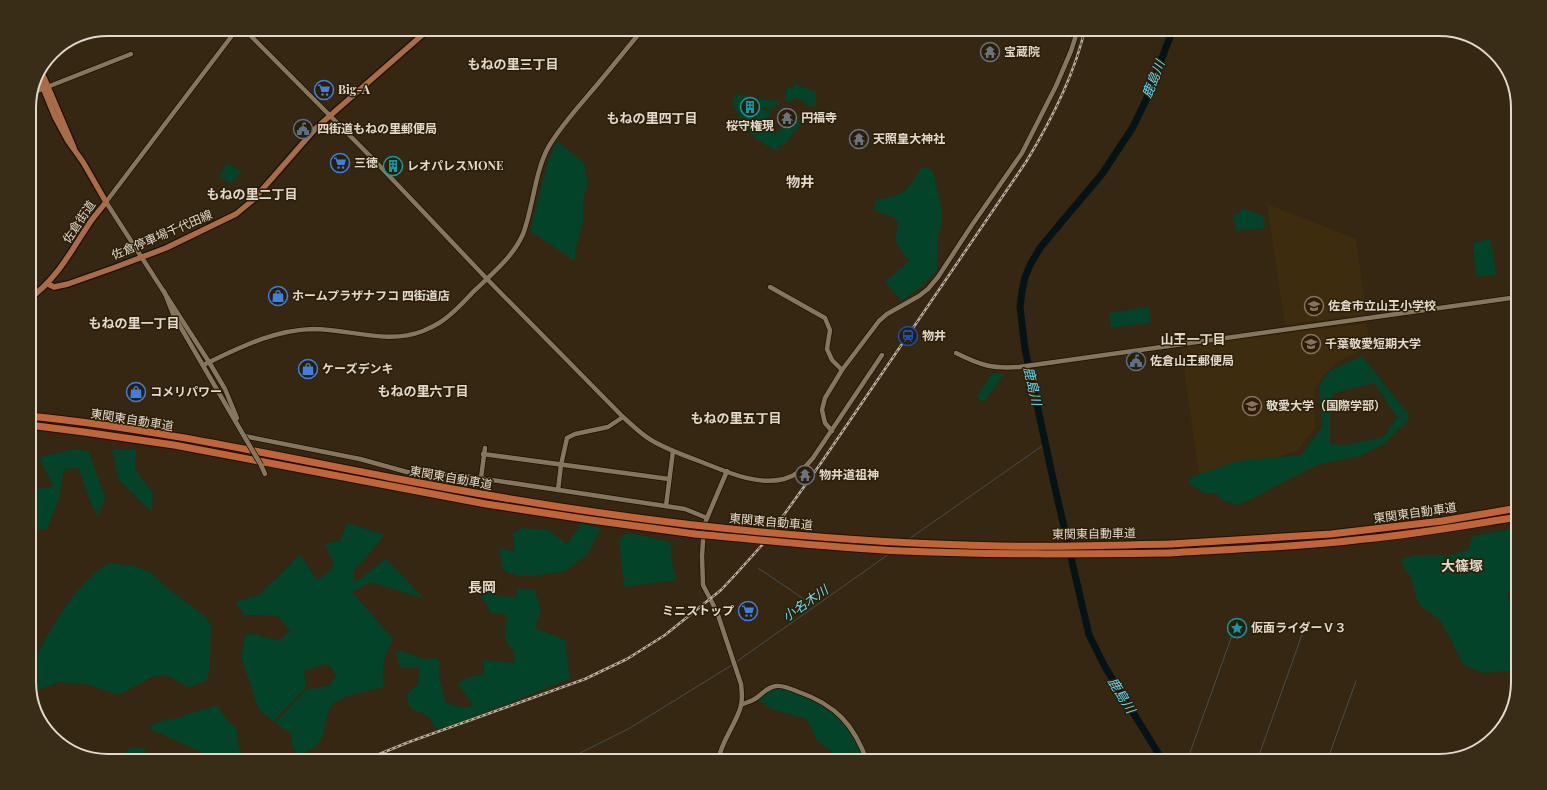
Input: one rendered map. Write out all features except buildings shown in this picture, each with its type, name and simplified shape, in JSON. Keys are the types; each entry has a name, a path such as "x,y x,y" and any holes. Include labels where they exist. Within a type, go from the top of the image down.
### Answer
{"highway":[{"path":"36,412 86,423"},
{"name":"東関東自動車道","path":"36,417 133,430 486,495 622,516 685,524 829,538 1001,546 1171,544 1331,534 1442,521 1511,509"},
{"name":"東関東自動車道","path":"36,426 132,439 259,460 465,500 550,514 695,534 837,547 903,551 1031,554 1169,553 1290,546 1365,539 1444,529 1511,518"},
{"path":"36,429 84,432"}],"main road":[{"name":"佐倉停車場千代田線","path":"48,284 54,287 68,284 142,257 166,248 236,214 253,200 316,128 421,36"},
{"name":"佐倉街道","path":"36,293 48,284 106,202 55,118 43,77"},
{"name":"佐倉街道","path":"41,80 46,88"}],"street":[{"path":"232,36 106,202 225,389 244,436"},
{"path":"251,36 622,417 651,440 674,451 726,471 759,480 776,480 790,477 809,464 882,355"},
{"path":"203,365 248,344 286,332 328,330 384,337 412,335 438,324 487,279 508,257 520,239 527,221 544,155 557,133 637,36"},
{"path":"832,431 825,423 823,416 823,404 842,370 879,321 887,314 919,296 928,289 938,277 1022,153 1056,86 1076,36"},
{"path":"38,91 130,54"},
{"path":"770,287 824,318 830,330 827,349 832,360 842,370"},
{"path":"164,291 173,314 265,474"},
{"path":"956,353 974,362 992,367 1018,367 1511,298"},
{"path":"558,490 561,465 568,438 575,434 608,427 622,417"},
{"path":"244,436 360,459 406,472 459,474 666,506 685,510 707,518"},
{"path":"480,478 485,448"},
{"path":"666,506 674,451"},
{"path":"484,454 669,480"},
{"path":"720,754 741,705 741,684 717,612 703,585 702,556 704,526 726,471"},
{"path":"741,705 753,700 767,688 776,685 811,696 838,713 846,721 859,740 864,754"}],"shaded area":[{"path":"1267,204 1356,239 1366,315 1285,325"},
{"path":"1367,323 1369,347 1337,362 1325,374 1314,390 1315,428 1297,451 1200,481 1181,347"}],"green space":[{"path":"795,84 816,92 816,106 808,107 803,100 794,98 793,102 785,101 786,89 788,87 793,88"},
{"path":"739,94 765,100 780,101 779,105 769,109 757,106 752,117 755,125 761,131 766,129 776,133 792,122 804,120 785,144 777,147 779,151 771,148 756,138 743,124 732,99"},
{"path":"758,107 771,112 765,126 758,123 754,116"},
{"path":"557,141 584,163 588,184 583,200 583,222 575,251 575,261 530,231 548,161"},
{"path":"227,163 242,172 231,184 219,177"},
{"path":"923,166 933,171 941,207 942,222 938,236 937,270 922,286 902,301 885,282 909,261 895,240 898,222 895,218 874,210 876,200 900,194 909,186"},
{"path":"1242,208 1263,216 1264,228 1236,231 1233,215 1239,214"},
{"path":"1491,239 1496,275 1477,277 1473,253 1474,243"},
{"path":"1149,307 1151,322 1111,328 1109,313"},
{"path":"1362,356 1408,414 1409,420 1384,444 1360,456 1317,465 1238,505 1223,501 1216,493 1205,493 1189,484 1191,477 1238,461 1301,455 1322,427 1319,386 1329,371","holes":["1374,383 1397,417 1383,437 1347,445 1330,444 1330,419 1333,393"]},
{"path":"993,373 1005,373 984,402 976,397"},
{"path":"76,449 89,452 105,498 98,516 91,504 79,468 64,469 59,499 47,529 36,530 36,487 37,489 53,486 39,457"},
{"path":"136,449 135,470 153,493 152,512 119,480 112,450"},
{"path":"347,523 385,535 353,572 356,582 386,558 424,599 371,582 352,592 393,639 384,662 384,687 351,695 334,703 328,712 323,735 317,745 308,751 297,754 291,744 292,734 275,723 307,689 329,686 336,676 332,668 326,664 304,671 306,687 273,722 258,708 241,657 245,635 252,633 278,641 290,631 278,616 244,615 235,602 259,595 300,554 317,580 328,573 334,566 325,544 340,541"},
{"path":"582,523 601,529 587,555 565,571 533,576 518,576 503,570 499,548 514,552 513,533 521,528 548,530 567,544"},
{"path":"1511,529 1511,587 1507,594 1511,604 1511,670 1509,671 1483,673 1463,664 1441,621 1418,604 1411,577 1402,565 1401,559 1416,555 1452,555 1469,549 1472,536"},
{"path":"627,532 670,542 673,568 677,580 624,587 619,540"},
{"path":"109,563 135,566 153,574 164,586 205,616 211,626 210,665 207,680 189,688 167,675 152,677 119,695 86,684 59,682 36,691 36,653 38,653 60,615 77,592 97,572"},
{"path":"478,580 496,583 494,596 516,597 518,588 535,590 541,611 535,628 565,640 570,679 456,724 436,729 428,716 410,708 406,695 417,685 420,668 400,668 396,653 400,651 425,659 437,658 440,664 439,677 446,703 463,708 473,705 458,684 466,678 484,674 484,660 515,663 513,650 505,640 507,615 490,613 486,603 479,594"},
{"path":"772,685 796,692 819,702 839,716 847,725 854,735 862,754 834,754 816,739 807,719 771,709 759,701 759,692"},
{"path":"217,705 227,720 237,729 239,749 243,754 201,754 201,752 148,728 160,721 173,719"},
{"path":"131,748 145,748 145,754 122,754"}],"waterway":[{"name":"鹿島川","path":"1159,754 1105,667 1089,635 1025,349 1020,307 1025,277 1030,265 1040,248 1102,174 1133,127 1146,100 1170,36"},
{"name":"小名木川","path":"909,539 1045,444"},
{"name":"小名木川","path":"736,662 889,554"},
{"path":"758,568 814,606"},
{"path":"1190,754 1235,627"},
{"path":"1259,754 1304,629"},
{"name":"小名木川","path":"578,754 630,728 732,665"},
{"path":"1330,754 1356,681"}],"railway":[{"path":"379,754 585,679 627,659 665,635 721,590 763,544 821,463 1026,162 1061,98 1075,64 1083,36"}],"place":[{"name":"宝蔵院","path":"990,52"},
{"name":"Big-A","path":"324,90"},
{"name":"桜守権現","path":"750,107"},
{"name":"円福寺","path":"787,118"},
{"name":"四街道もねの里郵便局","path":"303,129"},
{"name":"天照皇大神社","path":"859,139"},
{"name":"三徳","path":"340,163"},
{"name":"レオパレスMONE","path":"393,166"},
{"name":"ホームプラザナフコ 四街道店","path":"278,296"},
{"name":"佐倉市立山王小学校","path":"1314,306"},
{"name":"物井","path":"908,336"},
{"name":"千葉敬愛短期大学","path":"1311,344"},
{"name":"佐倉山王郵便局","path":"1136,361"},
{"name":"ケーズデンキ","path":"308,369"},
{"name":"コメリパワー","path":"136,392"},
{"name":"敬愛大学（国際学部）","path":"1252,406"},
{"name":"物井道祖神","path":"805,475"},
{"name":"ミニストップ","path":"748,611"},
{"name":"仮面ライダーＶ３","path":"1237,628"}],"district":[{"name":"もねの里三丁目","path":"513,64"},
{"name":"もねの里四丁目","path":"652,118"},
{"name":"物井","path":"800,182"},
{"name":"もねの里二丁目","path":"252,194"},
{"name":"もねの里一丁目","path":"134,323"},
{"name":"山王一丁目","path":"1193,339"},
{"name":"もねの里六丁目","path":"423,391"},
{"name":"もねの里五丁目","path":"736,418"},
{"name":"大篠塚","path":"1462,566"},
{"name":"長岡","path":"482,587"}]}
